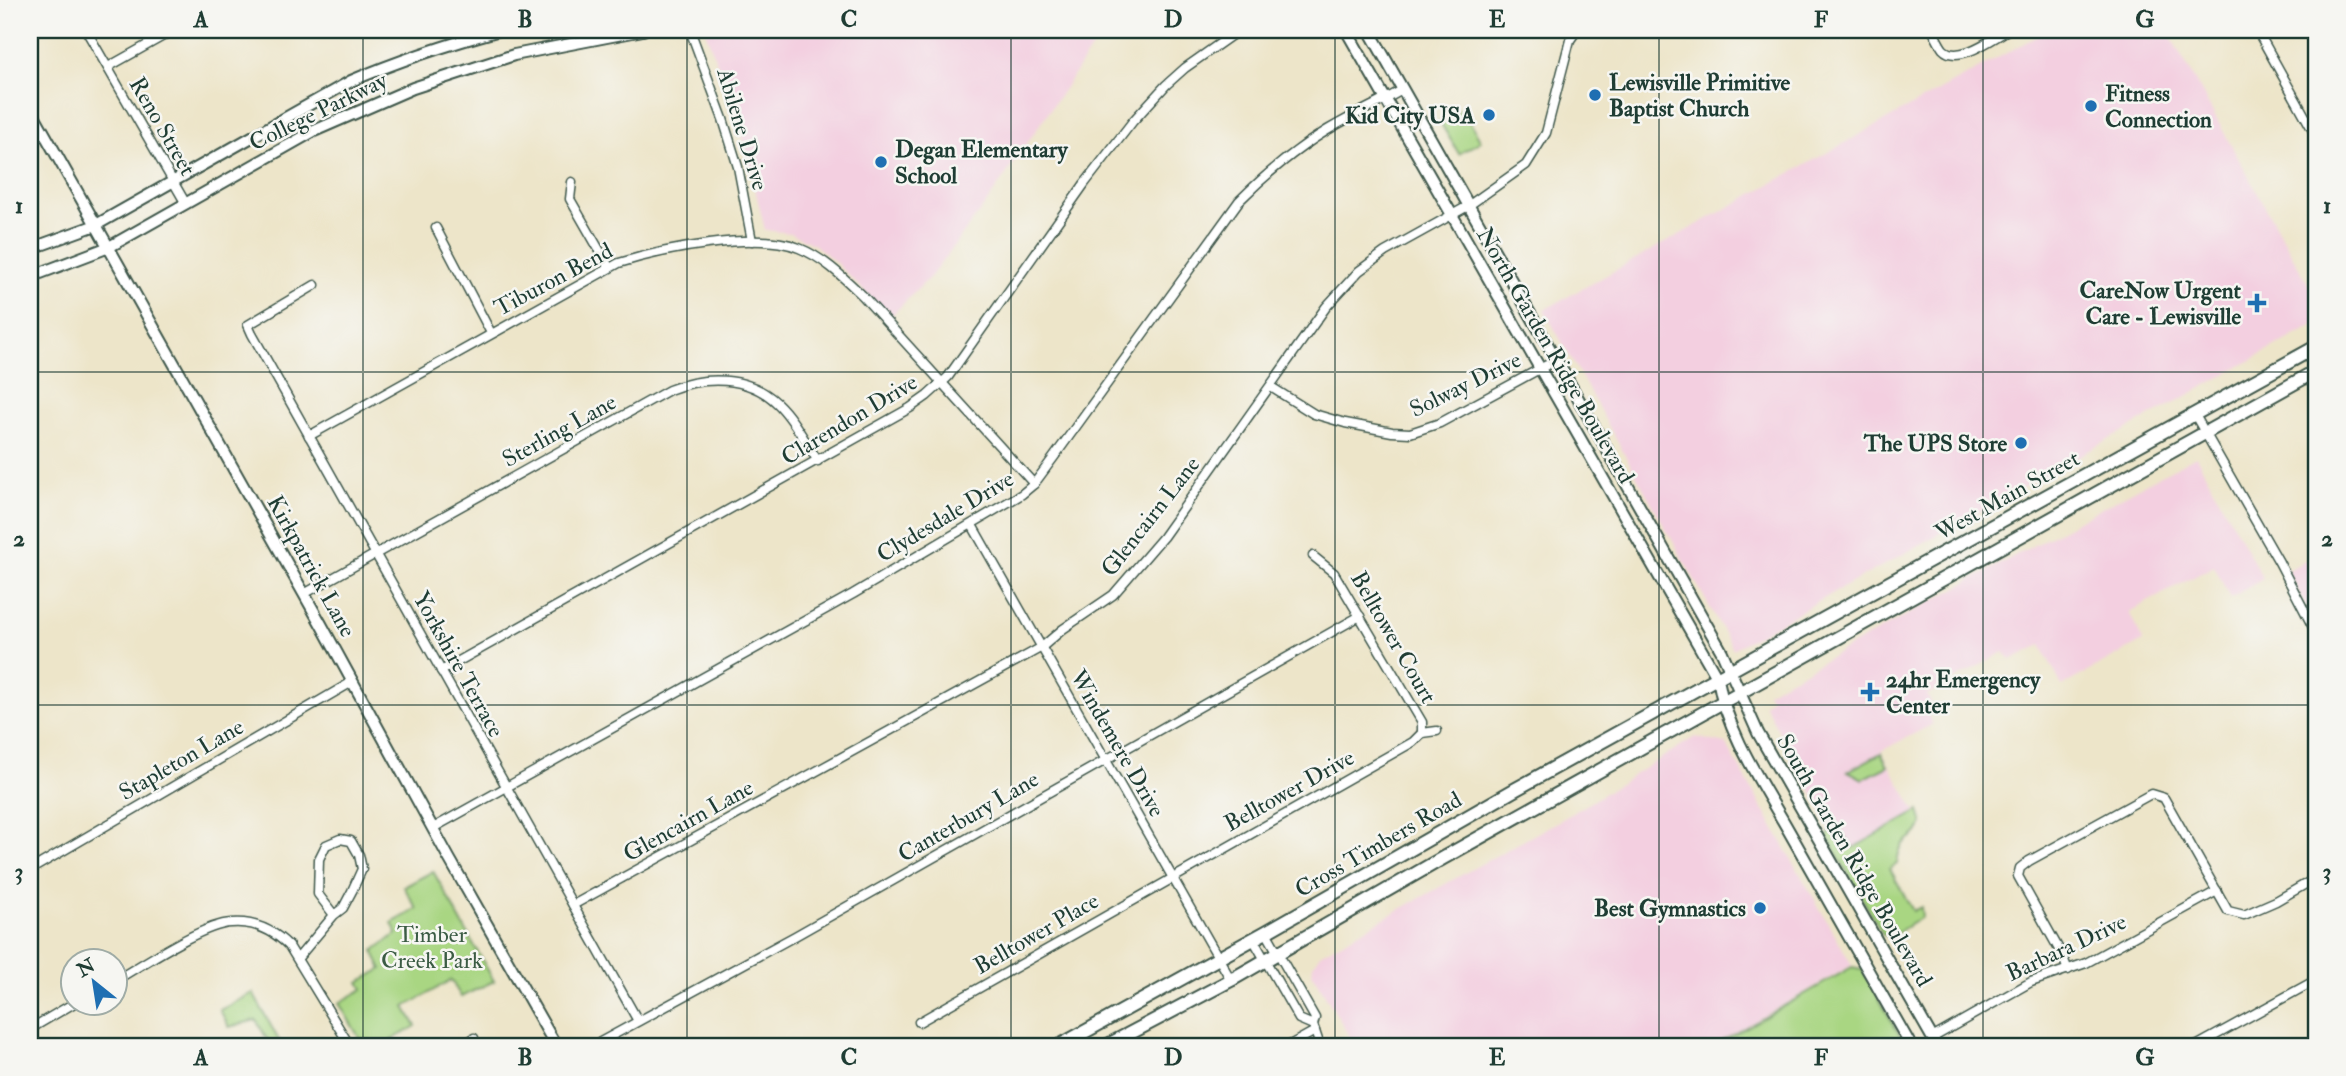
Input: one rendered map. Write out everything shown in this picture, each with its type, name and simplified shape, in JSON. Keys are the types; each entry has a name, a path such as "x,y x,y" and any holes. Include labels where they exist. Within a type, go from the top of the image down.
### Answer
{"main road":[{"name":"College Parkway","path":"30,248 96,225 351,81 402,60 500,30"},
{"name":"College Parkway","path":"30,277 109,247 314,131 413,88 514,55 643,30"},
{"name":"North Garden Ridge Boulevard","path":"1346,30 1718,679 1722,703"},
{"name":"South Garden Ridge Boulevard","path":"1370,33 1731,671 1758,733 1935,1042"},
{"name":"Kirkpatrick Lane","path":"30,108 556,1046"},
{"name":"West Main Street","path":"1718,679 2316,347"},
{"name":"West Main Street","path":"1722,703 2316,371"},
{"path":"1597,469 1613,460"},
{"path":"1960,544 1971,564"},
{"name":"Cross Timbers Road","path":"1067,1044 1430,838 1718,679"},
{"name":"South Garden Ridge Boulevard","path":"1722,703 1775,807 1911,1046"},
{"name":"Cross Timbers Road","path":"1106,1046 1231,980 1722,703"},
{"path":"1546,773 1559,794"},
{"path":"1430,838 1443,858"},
{"path":"1861,957 1881,948"}],"street":[{"name":"Reno Street","path":"86,30 186,204"},
{"path":"108,67 174,30"},
{"name":"Abilene Drive","path":"690,30 738,167 752,241"},
{"name":"Clarendon Drive","path":"441,671 818,461 927,396 948,377 1085,183 1133,121 1185,68 1239,30"},
{"path":"1370,33 1384,30"},
{"name":"Glencairn Lane","path":"573,905 1042,647 1063,629 1113,595 1163,537 1326,307 1353,276 1385,252 1452,216 1526,166 1546,133 1570,40 1577,30"},
{"path":"1932,30 1944,50 1953,54 1964,54 2008,30"},
{"path":"2272,30 2259,33 2316,136"},
{"name":"Clydesdale Drive","path":"433,828 972,525 1034,484 1239,201 1287,158 1347,119 1402,90"},
{"path":"572,182 570,199 608,267"},
{"path":"436,228 491,333"},
{"name":"Tiburon Bend","path":"309,436 608,267 666,251 752,241 786,243 809,253 835,270 863,296 1034,484"},
{"name":"Yorkshire Terrace","path":"314,285 248,325 251,334 638,1021"},
{"name":"Solway Drive","path":"1271,387 1314,414 1345,423 1410,433 1440,423 1556,360"},
{"name":"Sterling Lane","path":"304,594 670,390 695,381 737,382 752,386 776,401 818,461"},
{"path":"2195,415 2279,562 2316,633"},
{"name":"Windemere Drive","path":"972,525 1231,980"},
{"name":"Belltower Court","path":"1313,556 1334,573 1422,722 1422,733 1437,731"},
{"name":"Canterbury Lane","path":"593,1046 795,936 1360,616"},
{"name":"Stapleton Lane","path":"30,870 352,682"},
{"name":"Belltower Drive","path":"1173,878 1413,742 1422,733"},
{"path":"2068,970 2018,876 2020,868 2151,794 2164,798 2228,911 2244,915 2282,898 2316,878"},
{"path":"298,958 343,908 362,869 359,855 351,841 340,839 326,845 319,859 318,894 334,915"},
{"name":"Belltower Place","path":"919,1022 1173,878"},
{"name":"Barbara Drive","path":"1935,1042 2031,982 2086,963 2217,891"},
{"path":"130,972 202,932 230,923 263,927 289,946 298,958 349,1046"},
{"path":"1266,932 1315,1018 1314,1028 1320,1046"},
{"path":"1253,939 1299,1019 1314,1028"},
{"path":"2196,1046 2316,980"},
{"path":"30,1029 60,1012"},
{"path":"1288,1046 1314,1028"},
{"path":"30,1035 36,1046"},
{"path":"463,1046 474,1038"}],"shaded area":[{"name":"Degan Elementary School","path":"705,30 1104,30 988,201 931,276 890,317 815,245 790,233 765,230 739,123"},
{"path":"2048,30 2167,30 2316,298 2316,324 1733,649 1544,310"},
{"path":"2196,456 2263,579 2230,598 2214,566 2129,612 2143,641 2062,686 2041,645 2011,660 2004,652 1927,695 1935,709 1927,714 1933,724 1881,751 1917,813 1842,855 1822,811 1764,704 1771,699 1767,692"},
{"path":"2316,554 2316,624 2287,571"},
{"path":"1695,737 1726,744 1852,965 1712,1046 1447,1046 1438,1036 1424,1046 1355,1046 1312,973 1313,965 1320,954 1573,813"}],"green space":[{"path":"1462,109 1481,141 1459,154 1440,122"},
{"path":"1881,753 1888,766 1863,779 1848,771"},
{"path":"1919,811 1923,824 1904,843 1897,864 1890,869 1913,911 1921,907 1922,917 1892,936 1883,935 1827,837 1830,832 1843,828 1837,833 1840,841 1846,838 1853,848"},
{"name":"Timber Creek Park","path":"433,871 494,981 461,997 451,980 405,1007 416,1026 381,1046 364,1046 339,1003 363,989 359,982 382,969 373,951 397,934 392,923 417,909 404,887"},
{"path":"1852,967 1862,969 1906,1046 1885,1046 1883,1043 1877,1046 1714,1046"},
{"path":"253,993 282,1046 271,1046 256,1020 229,1027 220,1010"}],"place":[{"name":"Lewisville Primitive Baptist Church","path":"1595,95"},
{"name":"Fitness Connection","path":"2091,106"},
{"name":"Kid City USA","path":"1489,115"},
{"name":"Degan Elementary School","path":"881,162"},
{"name":"CareNow Urgent Care - Lewisville","path":"2257,303"},
{"name":"The UPS Store","path":"2021,443"},
{"name":"24hr Emergency Center","path":"1870,692"},
{"name":"Best Gymnastics","path":"1760,908"}]}
